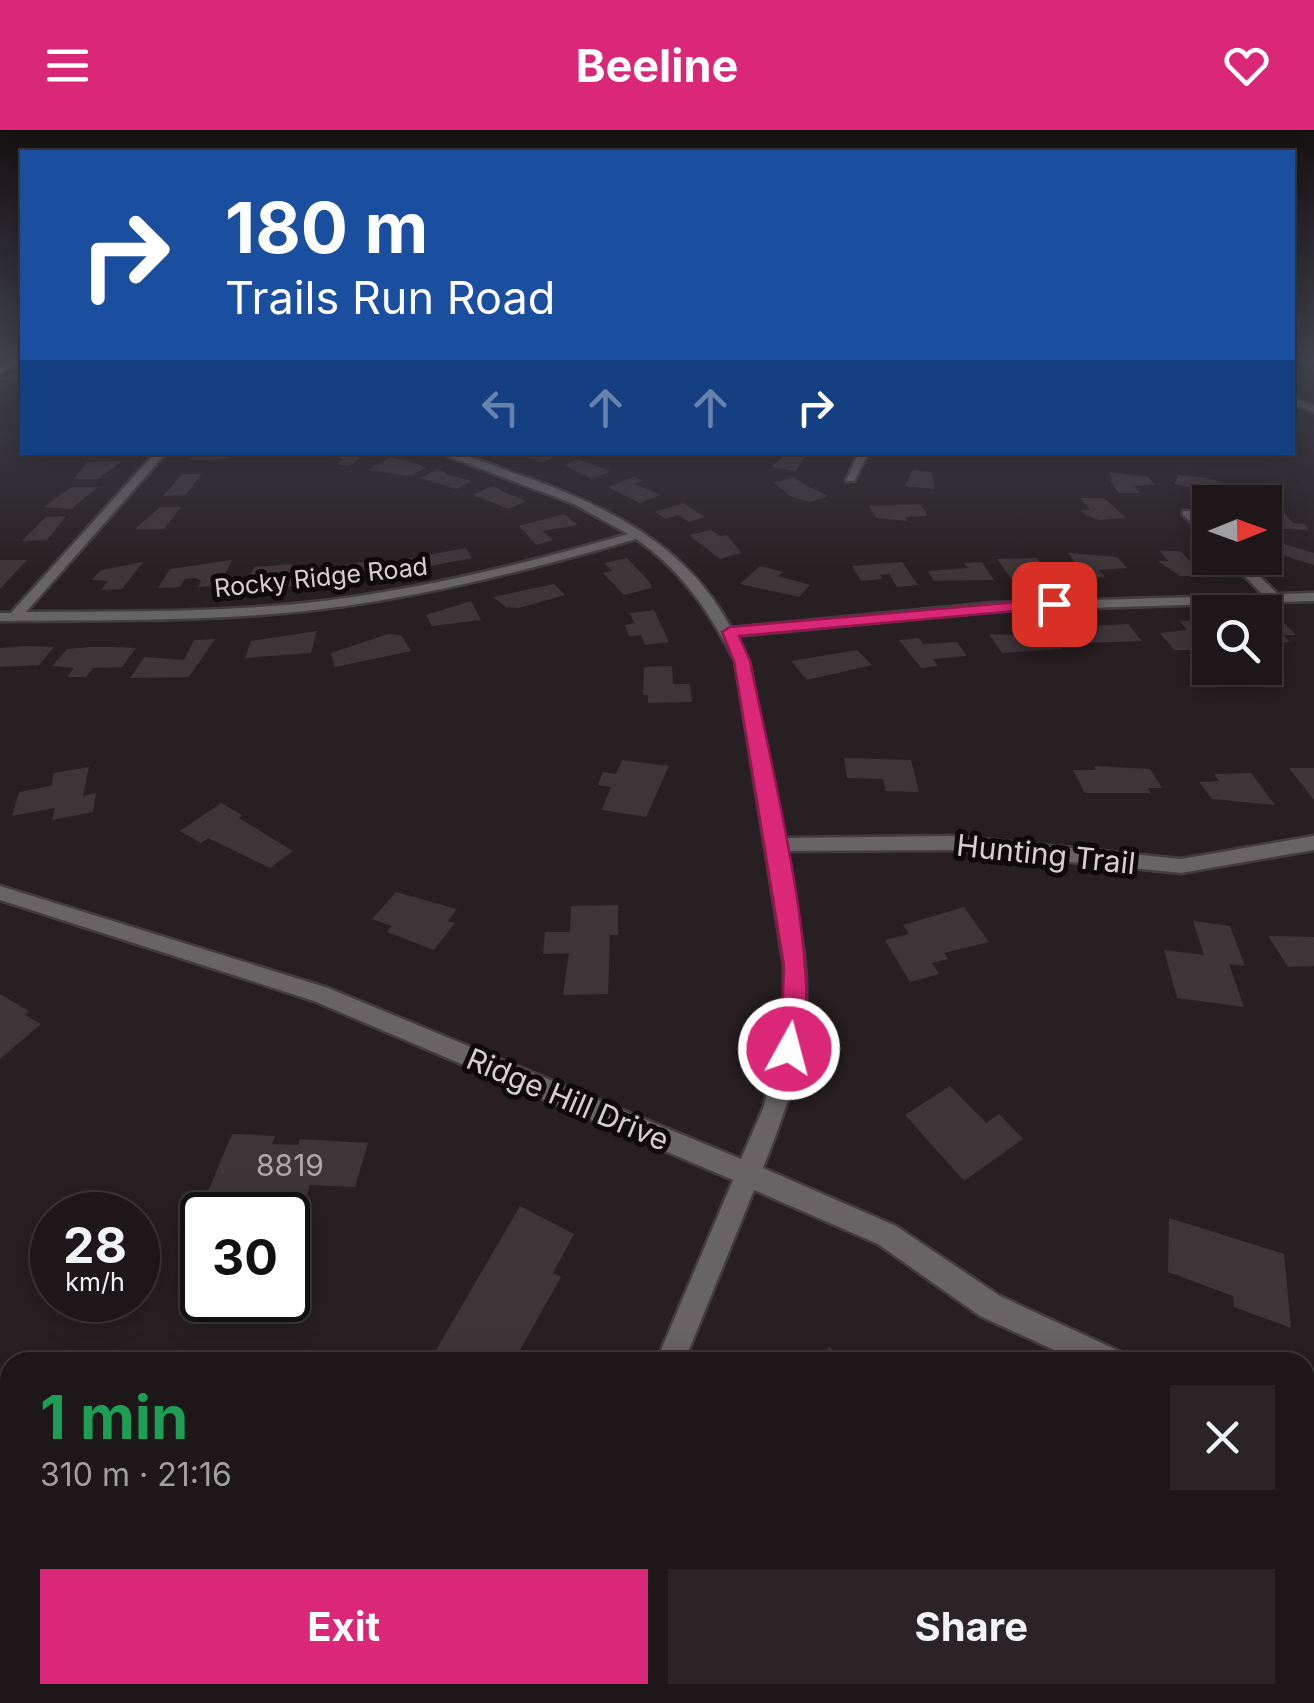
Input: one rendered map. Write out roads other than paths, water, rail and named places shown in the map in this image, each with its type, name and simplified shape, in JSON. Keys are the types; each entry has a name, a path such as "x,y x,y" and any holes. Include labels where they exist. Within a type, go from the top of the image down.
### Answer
{"street":[{"path":"8,617 159,455"},
{"path":"451,455 568,495 640,534 685,570 730,632 742,661 796,966 795,1021 776,1106 674,1352"},
{"path":"850,479 862,455"},
{"path":"1188,513 1192,517"},
{"name":"Rocky Ridge Road","path":"8,617 198,613 336,603 498,574 640,534"},
{"path":"1249,575 1270,595"},
{"path":"1282,598 1314,597"},
{"path":"730,632 992,607 1192,601"},
{"name":"Hunting Trail","path":"776,845 950,843 1181,866 1314,843"},
{"name":"Ridge Hill Drive","path":"0,893 320,994 750,1175 887,1235 990,1306 1089,1352"}]}
